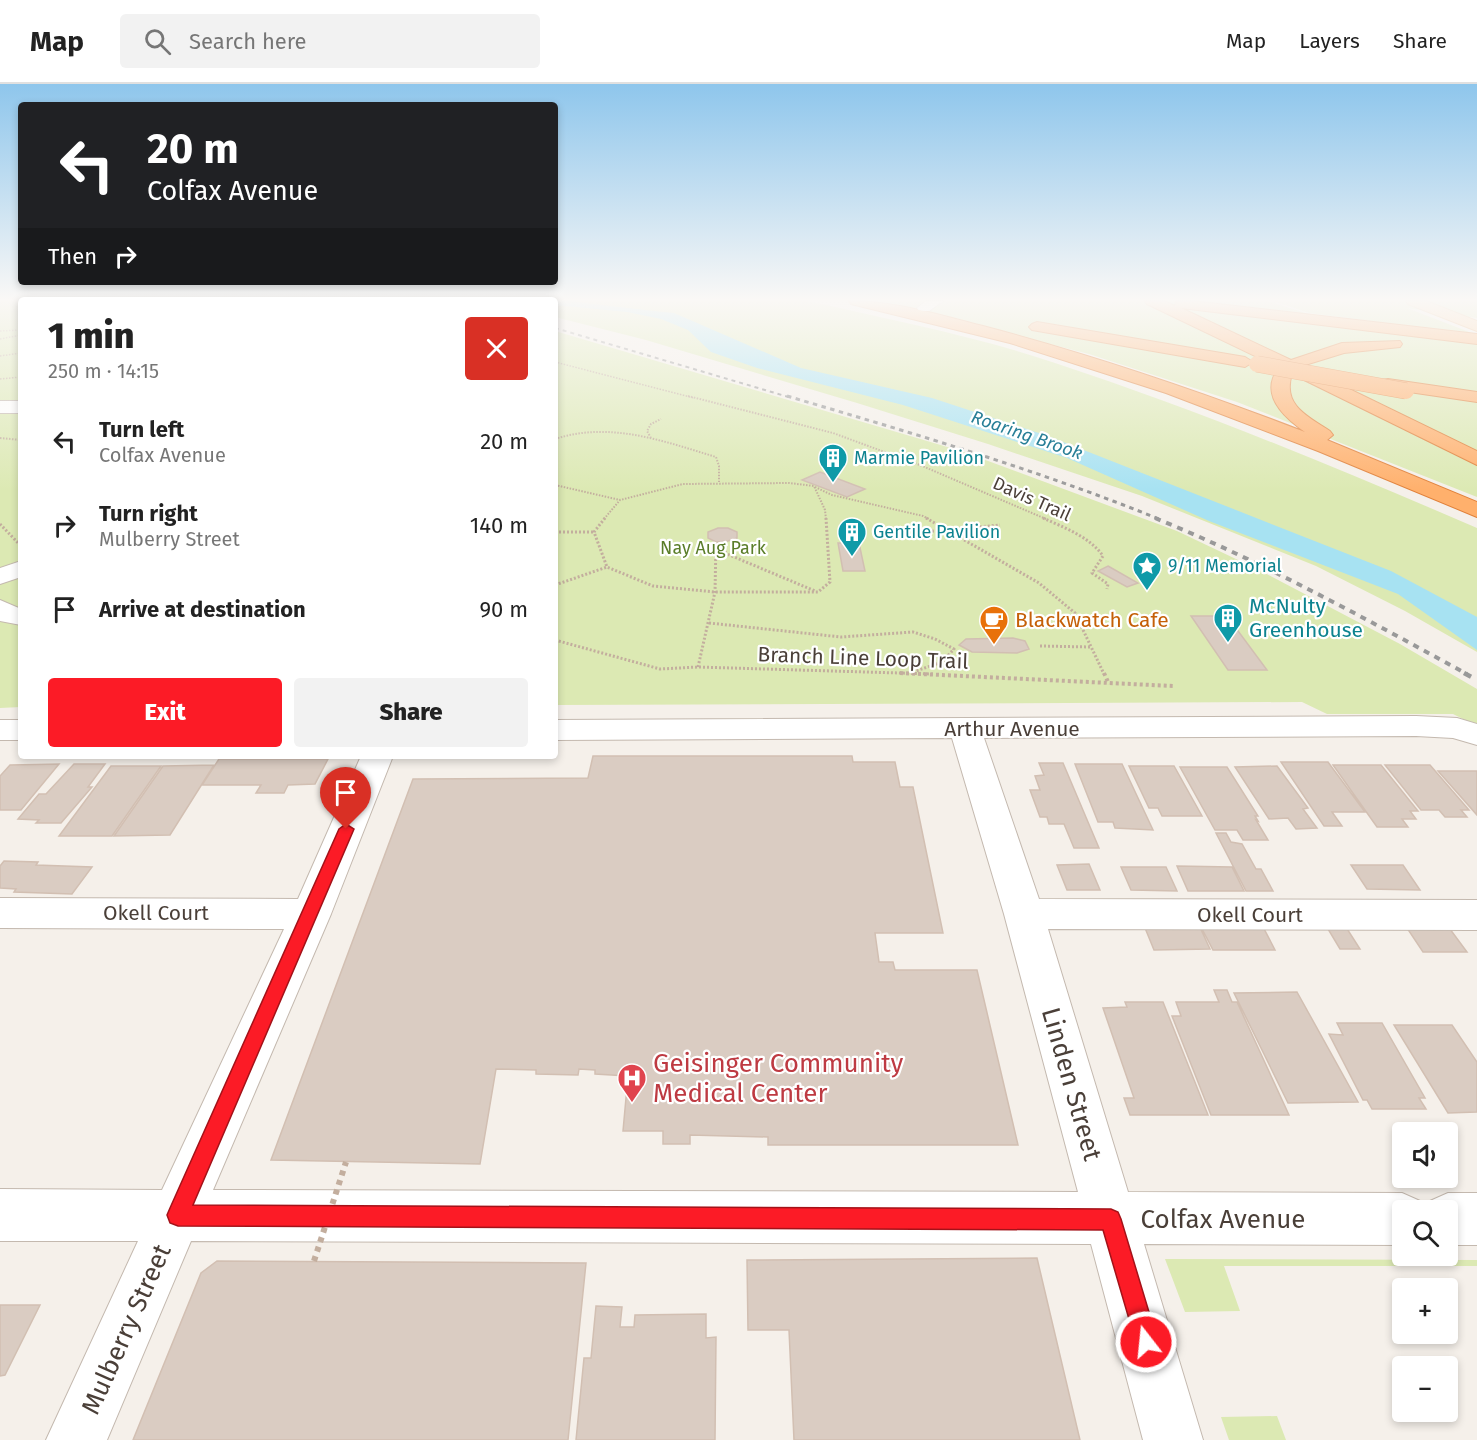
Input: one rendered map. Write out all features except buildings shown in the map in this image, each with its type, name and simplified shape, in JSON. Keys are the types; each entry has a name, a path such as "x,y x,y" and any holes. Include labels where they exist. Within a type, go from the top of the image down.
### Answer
{"highway":[{"path":"1098,364 1220,405 1477,510"},
{"path":"1258,364 1406,391 1477,409"},
{"path":"1259,364 1477,397"},
{"path":"1284,364 1477,459"},
{"path":"1299,364 1291,368 1279,391 1292,412 1343,448 1416,484"}],"street":[{"path":"0,407 18,407"},
{"path":"0,576 18,570"},
{"path":"0,608 5,614 18,616"},
{"name":"Arthur Avenue","path":"558,730 1416,726 1457,728 1473,733"},
{"name":"Linden Street","path":"965,729 1024,914 1173,1440"},
{"path":"0,730 18,730"},
{"name":"Mulberry Street","path":"76,1440 311,914 376,759"},
{"name":"Okell Court","path":"0,913 311,914"},
{"name":"Okell Court","path":"1024,914 1477,915"},
{"name":"Colfax Avenue","path":"0,1215 1392,1219"},
{"path":"1458,1219 1477,1219"}],"path":[{"name":"Davis Trail","path":"564,364 833,433 920,465 1064,527 1097,547 1103,556 1092,573 1108,584 1107,589"},
{"path":"0,379 18,377"},
{"path":"651,438 647,431 651,424 661,419"},
{"path":"558,437 565,434 624,432 651,438 716,457 719,466 719,482"},
{"path":"0,438 18,440"},
{"path":"558,486 620,500 683,484 789,483 814,486 832,495 923,516 1039,583 1075,613 1109,684"},
{"path":"558,584 607,567 653,586 715,591 818,592 830,582 825,510 814,486"},
{"path":"594,532 620,500"},
{"path":"0,524 18,543"},
{"path":"924,532 1000,525"},
{"path":"558,532 594,532"},
{"path":"594,532 607,567"},
{"path":"698,667 715,591 716,542 727,554 818,592"},
{"path":"709,623 841,637 913,632 936,639 954,649 951,656 933,667 906,673"},
{"name":"Branch Line Loop Trail","path":"558,641 660,669 698,667 906,673 1173,686"},
{"path":"1040,646 1091,647"},
{"path":"314,1261 346,1162"}],"green space":[{"path":"0,364 18,364 18,707 0,708"},
{"name":"Nay Aug Park","path":"558,364 668,364 961,451 1177,531 1257,569 1400,644 1477,689 1477,726 1453,714 1327,714 1302,702 558,705"},
{"path":"727,364 1057,364 1215,420 1477,528 1477,652 1405,611 1316,566 1142,496 857,403"},
{"path":"1121,364 1477,364 1477,497 1237,402"},
{"path":"1165,1259 1392,1260 1392,1266 1224,1266 1240,1311 1185,1312"},
{"path":"1458,1260 1477,1260 1477,1266 1458,1266"},
{"path":"1277,1416 1286,1440 1229,1440 1221,1417"}],"water":[{"name":"Roaring Brook","path":"746,364 792,364 932,398 1048,436 1391,571 1477,617 1477,650 1398,594 1209,521 1067,458 903,405"}],"railway":[{"path":"678,364 792,398"},
{"path":"787,396 1021,468 1159,519"},
{"path":"1155,518 1274,572 1467,674"},
{"path":"1464,673 1477,680"}],"place":[{"name":"Marmie Pavilion","path":"833,484"},
{"name":"Gentile Pavilion","path":"852,558"},
{"name":"9/11 Memorial","path":"1147,592"},
{"name":"McNulty Greenhouse","path":"1228,644"},
{"name":"Blackwatch Cafe","path":"994,646"},
{"name":"Geisinger Community Medical Center","path":"632,1104"}],"route":[{"path":"346,829 311,914 178,1215 1111,1219 1146,1342"}]}
